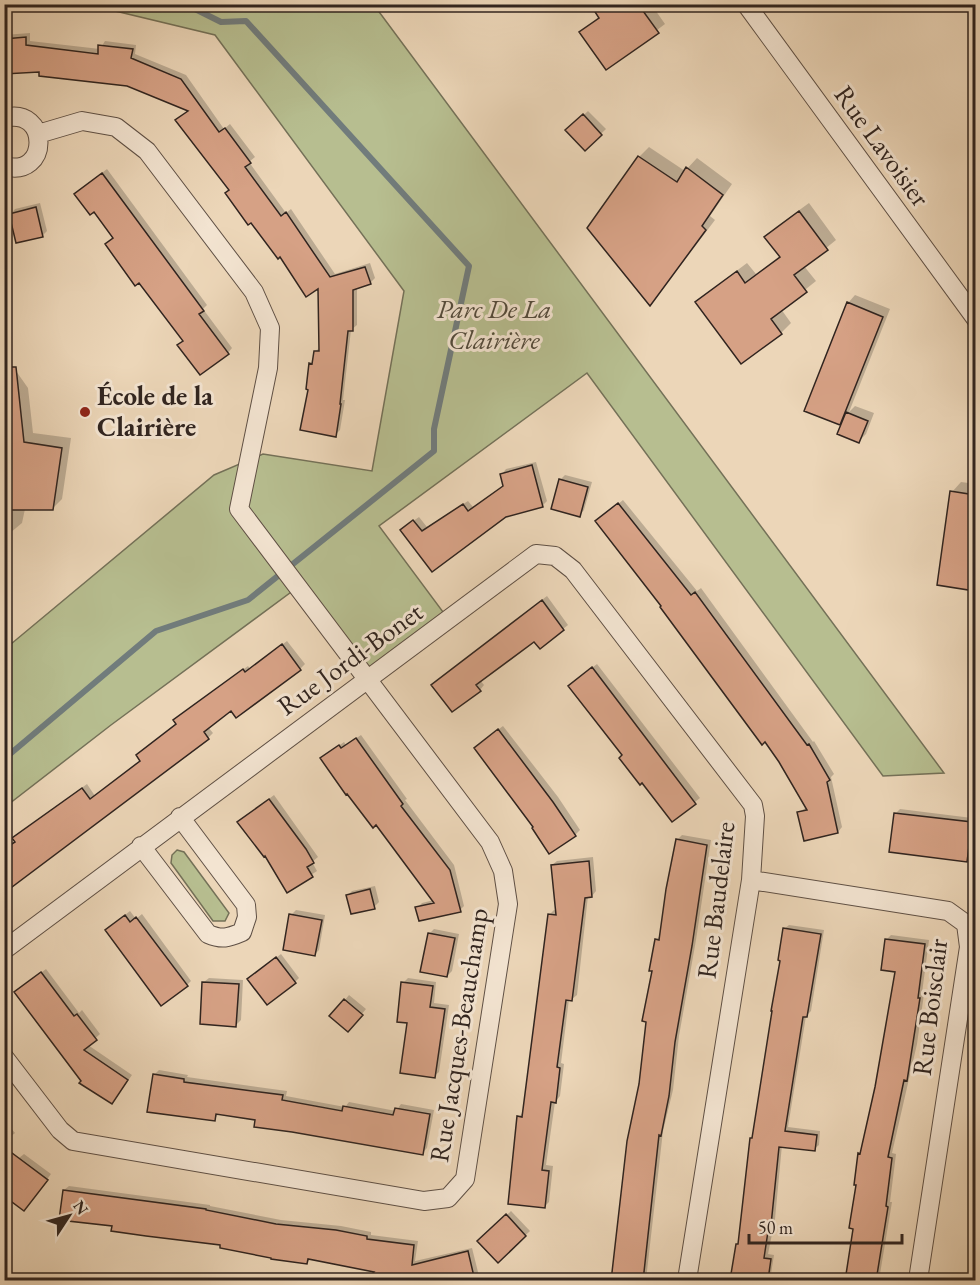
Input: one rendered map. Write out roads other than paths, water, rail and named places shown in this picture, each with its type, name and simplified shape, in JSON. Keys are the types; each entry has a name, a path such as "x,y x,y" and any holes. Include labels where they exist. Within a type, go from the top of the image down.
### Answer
{"street":[{"name":"Rue Lavoisier","path":"746,4 975,319"},
{"path":"4,118 15,116 28,120 38,134 39,148 29,163 15,168 4,165"},
{"name":"Rue Jacques-Beauchamp","path":"4,1057 60,1130 73,1141 424,1201 448,1198 465,1179 508,904 503,870 490,842 239,509 268,368 270,328 254,292 147,151 116,127 82,121 38,134"},
{"name":"Rue Jordi-Bonet","path":"4,950 536,554 555,555"},
{"name":"Rue Baudelaire","path":"555,555 573,570 753,805 755,816 751,880 687,1281"},
{"path":"141,846 208,934 219,939 228,939 242,932 247,917 246,905 180,817"},
{"name":"Rue Boisclair","path":"751,880 948,911 966,924 969,947 918,1281"}],"waterway":[{"path":"4,759 156,631 248,600 434,451 434,429 469,266 246,21 221,22 185,4"}],"place":[{"name":"École de la Clairière","path":"85,412"}],"park label":[{"name":"Parc De La Clairière","path":"494,324"}]}
